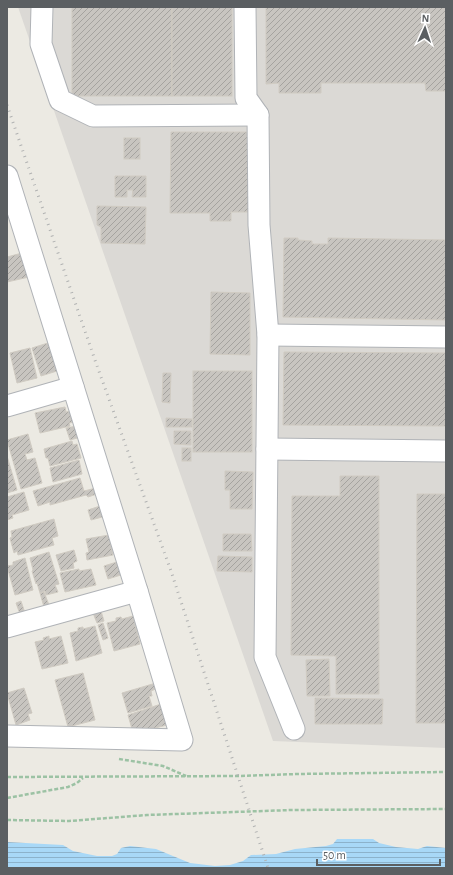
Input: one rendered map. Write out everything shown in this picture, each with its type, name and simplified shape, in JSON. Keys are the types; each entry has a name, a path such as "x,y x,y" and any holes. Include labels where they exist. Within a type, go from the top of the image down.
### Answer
{"street":[{"path":"42,7 41,44 60,100 93,116 258,114"},
{"path":"245,7 246,98 258,114 259,225 268,335 265,657 294,729"},
{"path":"7,176 182,740 7,736"},
{"path":"268,335 446,338"},
{"path":"7,406 73,387"},
{"path":"267,449 446,451"},
{"path":"7,626 137,591"}],"path":[{"path":"7,777 83,778 446,772"},
{"path":"7,798 68,788 83,778"},
{"path":"7,820 69,821 147,814 292,810 446,809"}],"shaded area":[{"path":"18,7 446,7 446,748 273,741"}],"water":[{"path":"337,839 373,839 379,843 396,847 418,849 427,846 446,848 446,868 7,868 7,842 63,845 73,851 97,856 112,856 117,854 121,848 130,846 156,849 190,863 215,866 230,865 243,861 251,855 276,854 295,849 326,846 333,844"}],"building":[{"path":"72,7 172,7 172,96 72,96"},
{"path":"172,7 232,7 232,96 172,96"},
{"path":"266,7 446,7 446,91 426,91 425,83 321,83 321,93 279,93 279,83 266,84"},
{"path":"171,132 251,132 251,212 231,212 231,221 210,221 210,213 170,213"},
{"path":"124,138 140,138 140,159 124,159"},
{"path":"115,176 146,176 146,197 132,197 133,190 127,190 127,197 115,197"},
{"path":"97,206 146,207 145,244 101,243 101,227 97,225"},
{"path":"284,238 298,238 298,240 312,241 312,244 328,244 328,238 446,240 446,320 283,317"},
{"path":"22,253 29,277 7,282 7,257"},
{"path":"211,292 250,293 250,355 210,354"},
{"path":"51,342 60,370 41,376 32,348"},
{"path":"30,348 37,378 17,383 10,353"},
{"path":"284,352 446,353 446,426 283,425"},
{"path":"193,371 252,371 252,452 193,452"},
{"path":"163,373 171,373 170,403 162,402"},
{"path":"65,407 66,412 72,411 75,422 69,423 70,426 40,433 35,413"},
{"path":"166,418 192,419 192,427 166,427"},
{"path":"77,426 81,437 70,440 66,428"},
{"path":"174,431 191,431 191,445 174,444"},
{"path":"28,434 33,452 25,454 27,460 35,458 42,483 21,489 7,440"},
{"path":"72,441 73,445 77,444 81,458 50,466 44,449"},
{"path":"182,448 191,448 191,461 182,461"},
{"path":"7,456 17,490 7,493"},
{"path":"79,460 82,474 53,482 50,468"},
{"path":"225,471 253,472 252,509 230,509 230,490 225,490"},
{"path":"340,476 379,476 379,694 336,694 336,656 291,655 292,496 340,496"},
{"path":"80,478 84,491 96,488 97,494 88,497 86,495 50,505 50,502 38,506 33,491"},
{"path":"24,492 29,510 12,515 13,518 7,520 7,497"},
{"path":"417,494 446,494 446,723 416,723"},
{"path":"103,505 106,516 91,520 88,510"},
{"path":"54,519 58,536 52,538 54,545 18,555 17,551 14,553 10,538 12,537 11,531"},
{"path":"223,534 251,534 252,551 223,551"},
{"path":"109,535 113,555 87,560 86,553 89,552 86,539"},
{"path":"74,550 77,561 73,563 74,568 61,571 56,555"},
{"path":"49,552 59,584 55,585 58,592 46,595 45,591 40,593 37,583 36,584 30,558"},
{"path":"218,556 252,557 252,572 217,571"},
{"path":"25,558 33,590 15,595 7,566 13,565 13,562"},
{"path":"120,561 124,574 108,579 104,566"},
{"path":"79,569 79,571 91,569 96,585 65,592 60,573"},
{"path":"44,592 49,605 44,607 40,593"},
{"path":"21,601 25,613 20,614 16,603"},
{"path":"101,611 104,621 97,623 93,613"},
{"path":"133,616 140,644 114,651 107,623 116,621 116,618 121,617 122,619"},
{"path":"103,623 108,638 103,640 98,625"},
{"path":"95,626 102,653 76,661 70,633 78,631 78,628 83,627 83,629"},
{"path":"49,636 49,639 61,636 68,663 42,669 35,642 44,640 43,638"},
{"path":"329,659 330,696 307,696 306,660"},
{"path":"83,673 95,720 68,727 55,680"},
{"path":"156,683 158,688 151,691 152,696 149,696 152,706 128,713 122,693"},
{"path":"24,688 32,713 28,714 30,720 16,725 7,693"},
{"path":"315,698 383,699 382,724 315,724"},
{"path":"161,704 167,725 147,730 146,727 137,731 132,729 128,715"}],"railway":[{"path":"7,105 96,363 171,571 268,868"}]}
